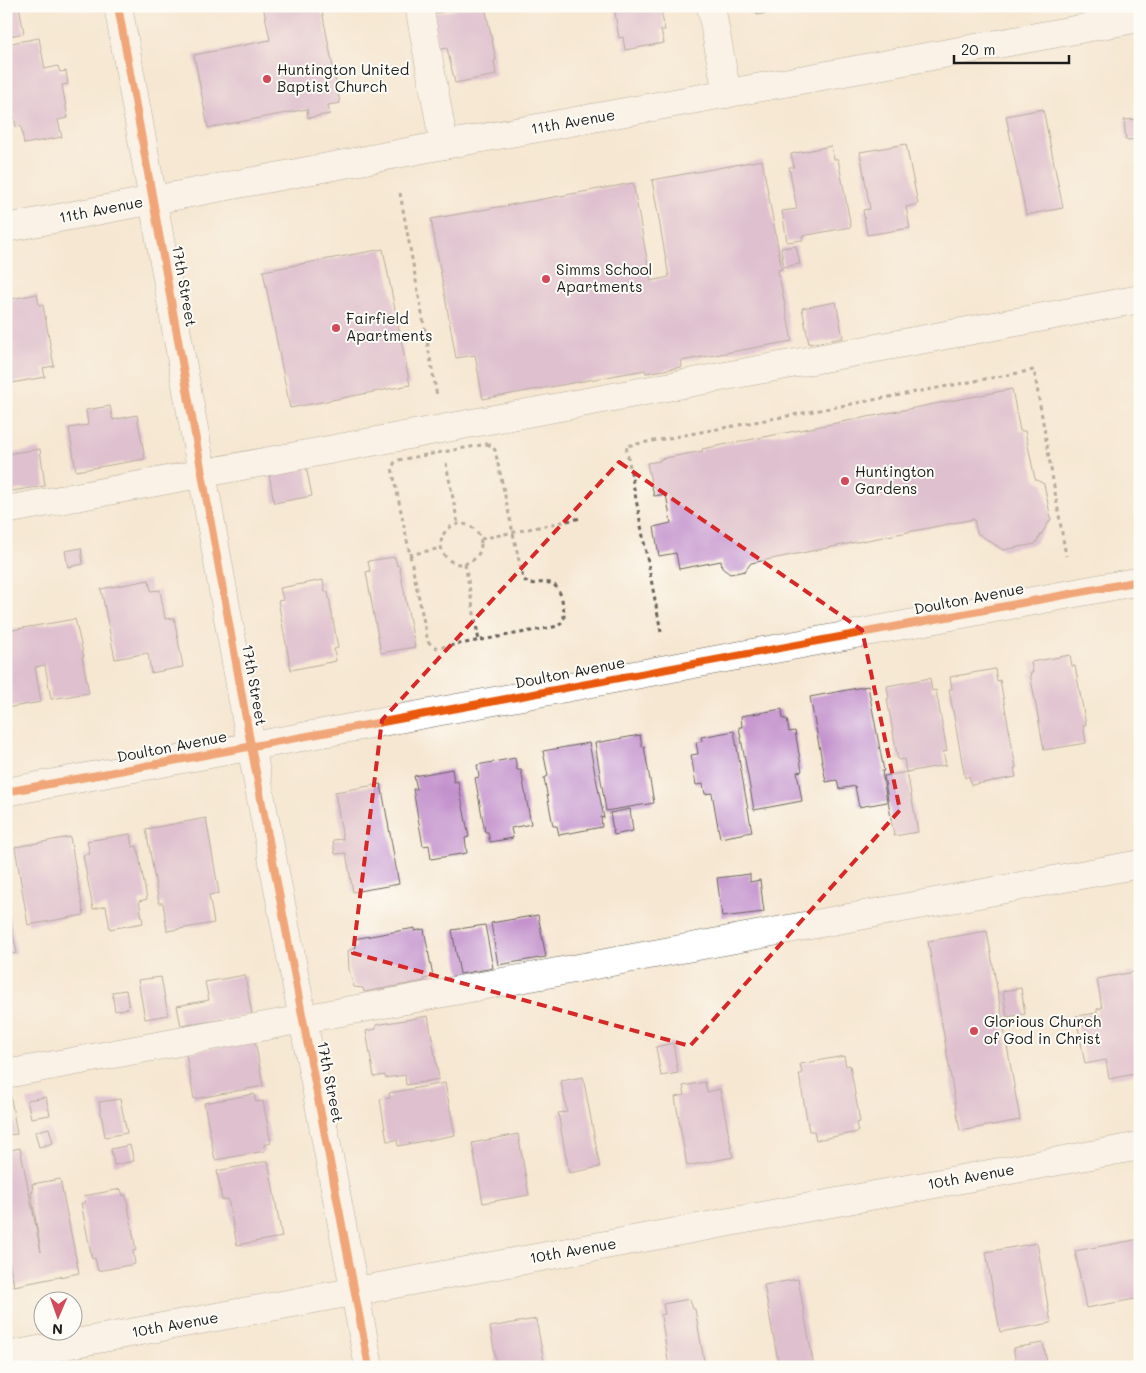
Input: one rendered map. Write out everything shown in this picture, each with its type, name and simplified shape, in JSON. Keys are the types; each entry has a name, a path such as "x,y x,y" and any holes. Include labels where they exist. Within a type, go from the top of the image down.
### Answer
{"street":[{"name":"17th Street","path":"118,6 252,746 369,1367"},
{"path":"419,6 444,146"},
{"path":"711,6 727,94"},
{"name":"11th Avenue","path":"6,228 1140,18"},
{"path":"6,510 1140,299"},
{"name":"Doulton Avenue","path":"6,792 1140,581"},
{"path":"6,1074 1140,864"},
{"name":"10th Avenue","path":"6,1356 1140,1146"}],"path":[{"path":"400,193 438,403"},
{"path":"661,632 626,446 1024,371 1034,370 1066,556"},
{"path":"487,444 494,447 512,532 524,581 529,584 545,582 555,585 560,591 564,618 559,626 439,648 434,647 428,642 391,472 392,466 396,461 444,452 487,444"},
{"path":"444,452 458,524"},
{"path":"481,539 581,518"},
{"path":"468,524 481,539 482,545 478,555 465,564 450,560 441,548 444,533 453,525 468,524"},
{"path":"409,555 441,548"},
{"path":"465,564 480,640"}],"highlighted area":[{"path":"619,462 862,630 900,810 690,1046 353,953 382,720"}],"building":[{"path":"19,6 24,33 6,37 6,8"},
{"name":"Huntington United Baptist Church","path":"263,6 321,6 340,103 328,105 330,114 308,118 307,109 208,128 194,55 270,40"},
{"path":"474,6 485,6 496,60 494,61 496,75 455,83 447,48 438,50 431,14"},
{"path":"614,6 660,6 665,30 661,30 664,43 625,50 623,37 619,38"},
{"path":"756,6 802,6 802,7 757,15"},
{"path":"39,38 45,69 58,66 60,72 66,71 68,84 62,85 68,118 58,120 62,137 24,144 21,126 16,127 6,75 6,44"},
{"path":"1043,109 1063,208 1026,215 1006,116"},
{"path":"1140,119 1140,139 1126,140 1124,120"},
{"path":"906,144 918,204 906,207 910,228 867,235 863,210 870,209 860,152"},
{"path":"831,146 834,159 838,159 851,227 802,236 803,240 787,242 782,211 797,209 789,167 794,167 791,154"},
{"name":"Simms School Apartments","path":"762,160 782,269 778,270 792,341 681,361 682,367 646,373 645,370 483,399 475,355 456,358 431,219 633,183 651,281 669,277 652,180"},
{"path":"796,246 800,264 784,267 781,248"},
{"name":"Fairfield Apartments","path":"383,249 410,385 290,408 263,271"},
{"path":"37,294 39,305 43,305 54,366 43,368 45,377 6,384 6,300"},
{"path":"836,302 843,338 809,344 802,308"},
{"name":"Huntington Gardens","path":"1012,389 1020,431 1025,431 1035,479 1044,484 1051,519 1035,544 1003,550 977,533 974,519 751,563 745,571 730,574 722,568 721,561 679,569 676,553 659,556 654,527 671,523 666,494 654,496 647,463 703,451 702,449"},
{"path":"110,406 113,420 137,415 145,459 76,471 69,428 88,425 86,410"},
{"path":"40,449 45,486 11,491 6,454"},
{"path":"306,466 312,496 274,503 269,474"},
{"path":"81,548 83,564 68,567 65,551"},
{"path":"395,557 397,566 399,565 415,647 381,653 366,572 370,571 368,561"},
{"path":"149,580 151,591 160,590 165,619 174,618 183,667 151,673 148,653 115,659 101,589"},
{"path":"323,580 325,592 328,592 338,648 334,649 336,661 291,670 278,601 283,600 280,588"},
{"path":"75,619 84,657 82,657 89,693 51,699 45,665 35,667 41,702 6,708 6,631"},
{"path":"1070,655 1072,666 1075,666 1086,725 1083,725 1086,743 1044,750 1030,673 1033,673 1031,662"},
{"path":"995,669 997,681 1000,680 1016,777 971,785 969,776 965,778 949,689 952,689 950,677"},
{"path":"930,678 932,691 936,690 947,751 943,752 946,765 906,772 904,759 898,760 887,699 889,699 887,686"},
{"path":"868,686 884,771 882,771 887,802 859,807 855,786 839,789 837,780 826,782 810,697"},
{"path":"782,709 783,719 787,719 789,732 795,731 802,771 797,772 802,801 754,810 739,727 742,727 741,716"},
{"path":"734,731 752,832 720,838 712,793 705,794 703,784 696,785 691,755 698,754 696,742 702,741 701,737"},
{"path":"640,735 642,747 644,746 654,803 606,811 595,743"},
{"path":"589,743 604,818 601,817 602,827 559,835 557,826 553,826 544,778 548,776 543,751"},
{"path":"515,758 517,770 521,770 531,824 511,828 513,838 490,842 488,832 485,832 475,778 479,777 477,765"},
{"path":"452,769 454,782 458,781 469,837 465,838 467,853 431,859 429,845 423,846 413,789 417,789 414,776"},
{"path":"907,772 918,832 894,836 884,776"},
{"path":"381,784 399,884 353,892 346,853 335,854 333,840 343,839 335,792"},
{"path":"630,809 633,831 614,835 610,813"},
{"path":"206,818 219,893 209,895 214,923 167,931 163,903 159,903 146,829"},
{"path":"130,834 132,847 137,846 147,899 139,901 143,923 110,929 106,906 93,909 83,855 90,854 87,841"},
{"path":"70,837 84,915 28,925 15,847"},
{"path":"750,874 750,882 760,880 764,912 722,917 717,878"},
{"path":"6,900 17,953 6,955"},
{"path":"538,915 546,957 498,965 491,923"},
{"path":"485,925 493,968 460,974 452,930"},
{"path":"415,928 415,931 424,929 433,977 424,979 425,981 364,992 363,988 354,987 349,970 348,951 356,947 354,939"},
{"name":"Glorious Church of God in Christ","path":"987,931 1020,1120 960,1131 928,941"},
{"path":"1134,972 1140,1001 1140,1073 1109,1079 1106,1060 1085,1064 1076,1016 1097,1013 1097,1009 1102,1008 1097,979"},
{"path":"245,975 252,1015 181,1026 177,1006 209,1000 205,982"},
{"path":"161,977 168,1015 145,1019 138,980"},
{"path":"1021,988 1025,1014 1007,1017 1003,991"},
{"path":"126,990 129,1008 115,1011 112,992"},
{"path":"428,1016 439,1079 406,1085 405,1075 385,1078 385,1075 374,1077 366,1031 376,1029 376,1025"},
{"path":"255,1040 263,1086 194,1099 186,1053"},
{"path":"673,1043 678,1073 661,1076 656,1047"},
{"path":"844,1056 846,1066 850,1065 860,1122 856,1123 858,1132 816,1140 814,1131 809,1131 799,1074 802,1074 800,1064"},
{"path":"583,1077 600,1167 569,1173 558,1113 567,1112 561,1081"},
{"path":"705,1082 707,1092 720,1089 733,1157 687,1166 675,1097 685,1095 683,1086"},
{"path":"445,1083 455,1135 398,1146 397,1140 387,1141 380,1099 390,1098 389,1093"},
{"path":"6,1093 10,1093 17,1134 6,1135"},
{"path":"254,1094 256,1102 263,1101 271,1143 264,1145 265,1151 215,1160 204,1103"},
{"path":"46,1097 50,1115 31,1118 27,1100"},
{"path":"120,1099 127,1133 105,1137 99,1102"},
{"path":"49,1128 53,1143 39,1147 35,1132"},
{"path":"518,1134 529,1195 483,1203 472,1143"},
{"path":"130,1145 134,1161 114,1165 111,1149"},
{"path":"20,1148 41,1252 31,1192 33,1192 32,1184 60,1179 79,1273 14,1286 6,1244 6,1151"},
{"path":"268,1161 282,1237 237,1245 228,1199 222,1200 217,1171"},
{"path":"121,1189 123,1196 126,1195 136,1250 133,1251 135,1264 98,1271 95,1258 92,1259 81,1203 85,1203 84,1196"},
{"path":"1140,1239 1140,1298 1086,1308 1075,1251"},
{"path":"1037,1243 1051,1323 1000,1332 986,1252"},
{"path":"6,1265 11,1287 6,1288"},
{"path":"798,1279 814,1367 779,1367 764,1285"},
{"path":"690,1299 693,1309 695,1309 705,1367 669,1367 661,1315 665,1314 663,1304"},
{"path":"536,1319 545,1367 497,1367 490,1327"},
{"path":"1043,1343 1047,1362 1017,1367 1013,1348"}],"cycle path":[{"path":"118,6 251,746 369,1367"},
{"path":"6,792 1140,581"}],"place":[{"name":"Huntington United Baptist Church","path":"267,79"},
{"name":"Simms School Apartments","path":"546,279"},
{"name":"Fairfield Apartments","path":"336,328"},
{"name":"Huntington Gardens","path":"845,481"},
{"name":"Glorious Church of God in Christ","path":"974,1031"}]}
